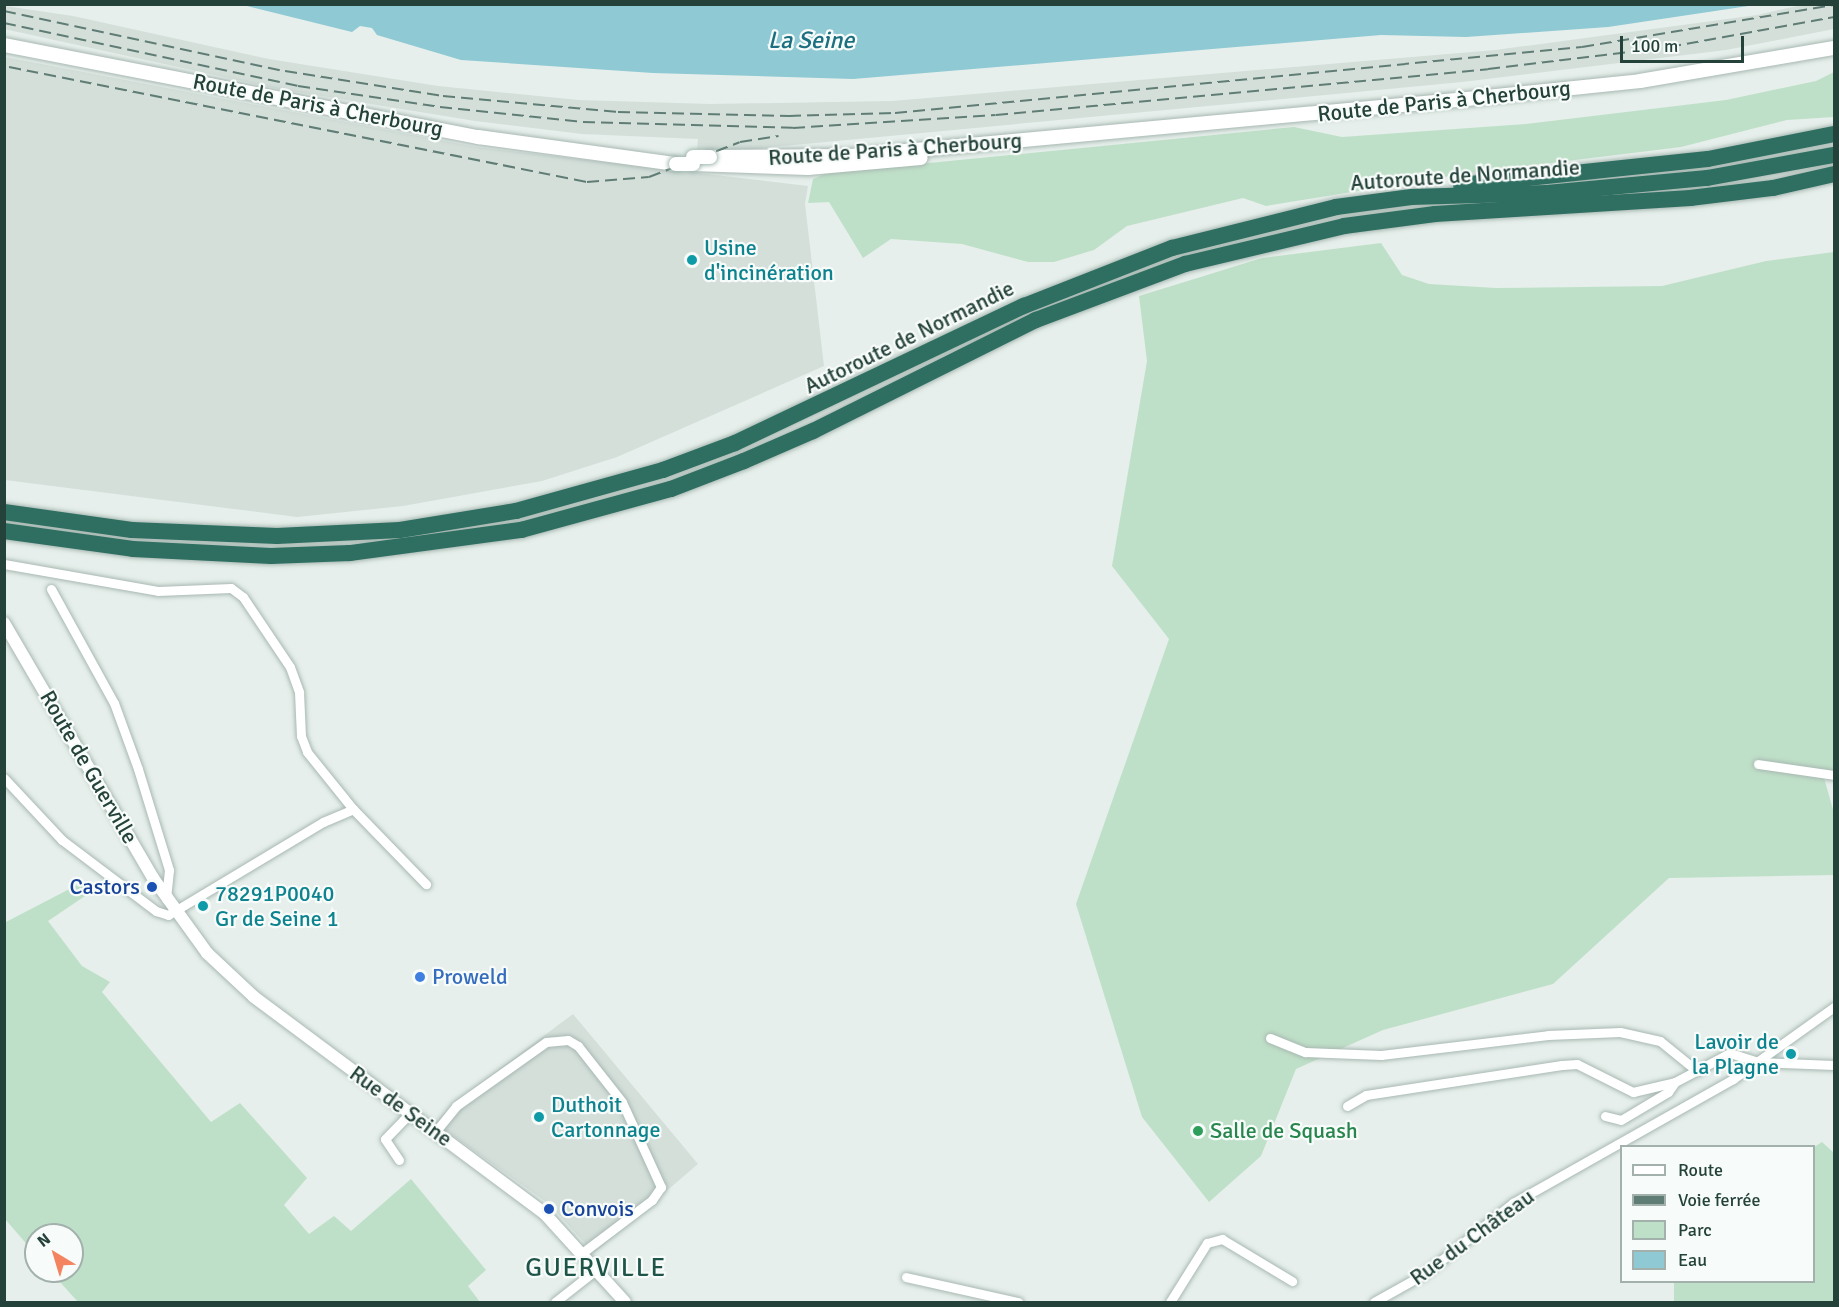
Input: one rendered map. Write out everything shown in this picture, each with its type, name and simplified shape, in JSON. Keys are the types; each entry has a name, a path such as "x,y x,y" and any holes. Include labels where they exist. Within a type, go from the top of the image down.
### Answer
{"highway":[{"path":"1411,197 1448,187 1708,159 1834,134"},
{"name":"Autoroute de Normandie","path":"4,512 132,530 277,536 400,530 516,511 548,504 663,470 735,443 1024,306 1103,273 1249,228 1336,207 1411,197 1547,193 1695,179 1786,166 1834,155"},
{"name":"Autoroute de Normandie","path":"4,531 133,549 271,556 392,549 521,530 551,524 671,489 744,461 813,431 1036,320 1185,264 1344,226 1435,214 1690,198 1773,188 1834,174"}],"main road":[{"name":"Route de Paris à Cherbourg","path":"4,45 478,137 676,164 710,157 821,158 1051,139 1640,81 1834,48"},
{"name":"Route de Paris à Cherbourg","path":"632,157 808,168 894,162 1051,139"}],"street":[{"path":"4,564 158,591 231,588 243,597 290,667 298,692 301,736 307,752 353,809 426,884"},
{"path":"51,589 114,703 138,769 169,870 166,899"},
{"name":"Route de Guerville","path":"4,622 174,912"},
{"path":"1758,764 1834,775"},
{"path":"4,778 62,840 156,911 168,915 323,822 353,809"},
{"name":"Rue de Seine","path":"174,912 230,976 544,1213 625,1302"},
{"name":"Rue du Château","path":"1374,1302 1424,1274 1513,1203 1757,1062 1834,1007"},
{"path":"1270,1038 1305,1052 1381,1055 1548,1035 1620,1032 1660,1041 1697,1071"},
{"path":"436,1131 456,1106 546,1042 568,1040 578,1046 622,1102 661,1187 652,1200 582,1253"},
{"path":"1347,1106 1366,1095 1577,1064 1633,1092 1675,1083 1730,1053 1757,1062 1834,1065"},
{"path":"1605,1116 1614,1121 1621,1120 1668,1092 1675,1083"},
{"path":"399,1160 385,1139 410,1113"},
{"path":"1170,1302 1207,1243 1222,1239 1292,1281"},
{"path":"555,1302 597,1269"},
{"path":"906,1276 1018,1302"}],"shaded area":[{"path":"1806,4 1834,5 1834,29 1726,50 1462,82 742,150 697,149 698,139 582,134 475,121 279,89 4,29 5,6 73,16 269,59 438,86 579,100 710,104 892,101 1495,50 1757,15"},
{"path":"5,57 476,147 808,186 805,204 824,366 617,457 542,481 403,506 297,517 5,480"},
{"path":"573,1014 698,1164 594,1253 549,1204 435,1123 454,1103"}],"green space":[{"path":"1834,72 1834,117 1787,120 1681,147 1469,173 1266,206 1243,198 1127,226 1094,250 1054,262 1028,262 962,244 891,239 863,258 829,202 808,203 813,179 827,173 1294,127 1342,137 1526,124 1726,100 1816,81"},
{"path":"1381,243 1402,275 1429,284 1496,288 1662,286 1766,261 1834,252 1834,779 1824,778 1834,813 1834,875 1669,878 1553,984 1383,1030 1296,1069 1261,1156 1209,1202 1142,1117 1076,904 1169,639 1112,566 1147,361 1139,296 1262,258"},
{"path":"81,883 88,894 48,921 82,966 110,982 102,992 211,1122 240,1103 307,1178 284,1205 309,1234 334,1216 351,1231 411,1179 486,1270 468,1286 480,1302 78,1302 61,1283 84,1283 84,1223 24,1223 24,1241 5,1219 4,923"},
{"path":"1822,1142 1834,1153 1834,1302 1674,1302 1674,1283 1815,1283 1815,1146"}],"water":[{"name":"La Seine","path":"243,5 1755,5 1608,27 1466,37 1381,35 853,79 653,73 461,60 377,35 372,28 360,26 352,32"}],"railway":[{"path":"4,11 285,71 443,96 618,112 789,116 895,113 1582,47 1834,5"},
{"path":"4,23 298,86 440,107 583,122 793,128 996,115 1488,69 1669,47 1834,17"},
{"path":"9,67 587,182 649,177 740,142 779,136"}],"place":[{"name":"Usine d'incinération","path":"692,260"},
{"name":"Castors","path":"152,887"},
{"name":"78291P0040 Gr de Seine 1","path":"203,906"},
{"name":"Proweld","path":"420,977"},
{"name":"Lavoir de la Plagne","path":"1791,1054"},
{"name":"Duthoit Cartonnage","path":"539,1117"},
{"name":"Salle de Squash","path":"1198,1131"},
{"name":"Convois","path":"549,1209"}],"district":[{"name":"GUERVILLE","path":"596,1269"}]}
